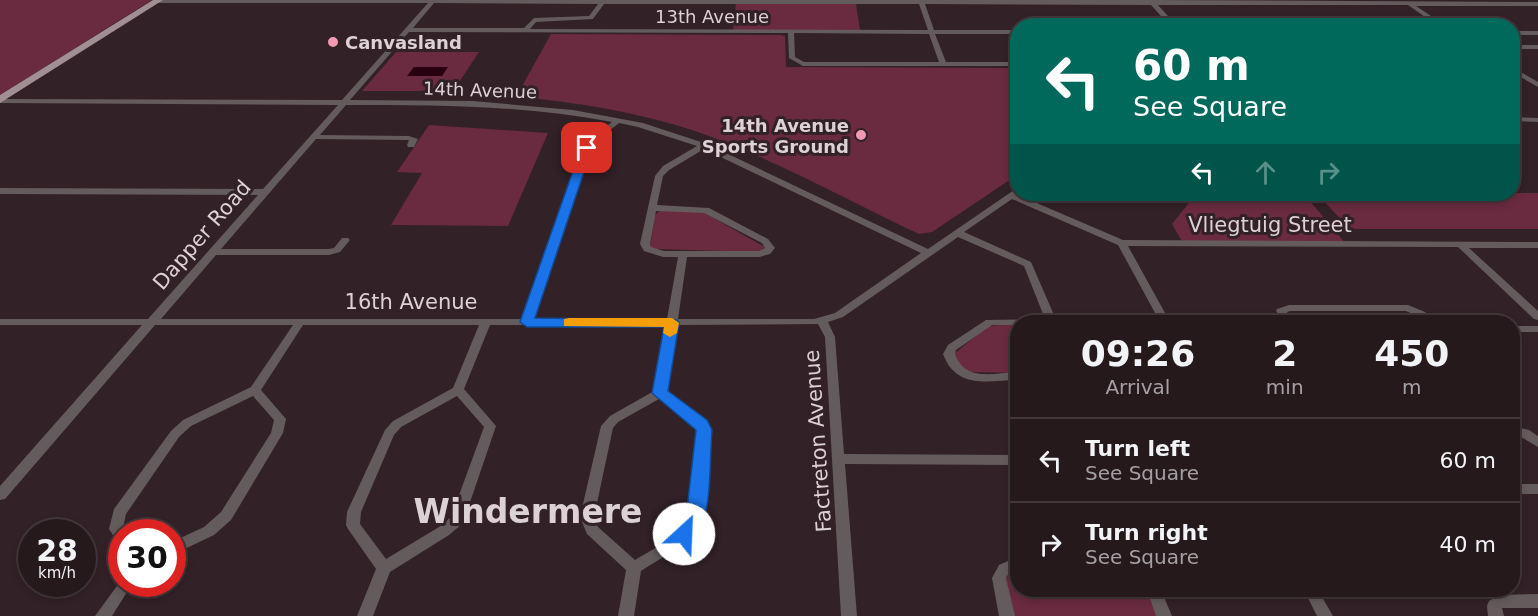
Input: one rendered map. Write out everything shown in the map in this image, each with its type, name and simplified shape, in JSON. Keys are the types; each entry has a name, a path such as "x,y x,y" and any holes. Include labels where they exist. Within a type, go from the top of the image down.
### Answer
{"main road":[{"path":"0,101 158,1"}],"street":[{"path":"158,1 1538,4"},
{"name":"Dapper Road","path":"0,495 433,1"},
{"path":"920,1 943,64"},
{"path":"525,31 534,20 591,18 602,2"},
{"path":"1152,2 1167,18"},
{"path":"1406,2 1431,18"},
{"name":"13th Avenue","path":"407,30 1010,32"},
{"path":"792,32 792,58 800,63 1010,64"},
{"path":"1520,33 1538,33"},
{"path":"1528,33 1538,39"},
{"path":"1520,47 1538,47"},
{"path":"1520,74 1538,85"},
{"name":"14th Avenue","path":"0,101 508,105 619,120 704,146 929,253"},
{"path":"1520,119 1538,120"},
{"path":"527,322 587,148 592,138 619,120"},
{"path":"314,137 409,138 414,139 411,145"},
{"path":"653,208 706,210 765,242 770,248 767,252 759,254 683,254 655,253 647,249 645,244 659,176 666,168 704,146"},
{"path":"0,191 266,192"},
{"name":"Factreton Avenue","path":"849,616 830,337 822,321 839,315 1010,196"},
{"name":"Vliegtuig Street","path":"1031,201 1122,243 1538,245"},
{"path":"957,233 1028,264 1049,315"},
{"path":"213,252 329,252 337,250 345,240"},
{"path":"1122,243 1162,315"},
{"path":"1460,244 1538,317"},
{"path":"660,393 683,254"},
{"path":"1284,315 1281,311 1289,308 1408,308 1421,315"},
{"path":"117,519 175,434 187,423 255,390 301,321"},
{"name":"16th Avenue","path":"0,322 672,323 822,321"},
{"path":"384,568 353,525 354,512 389,433 397,424 458,390 486,322"},
{"path":"1010,322 990,322 950,352 952,366 962,374 1010,376"},
{"path":"1520,329 1538,329"},
{"path":"186,542 209,531 226,516 277,433 280,418 255,390"},
{"path":"365,616 384,568 451,526 461,512 490,426 458,390"},
{"path":"633,568 592,530 587,517 607,426 614,419 660,393"},
{"path":"626,616 633,568 684,534 691,526 696,512 704,430 702,424 660,393"},
{"path":"1520,432 1526,433 1538,442"},
{"path":"838,459 1010,460"},
{"path":"1520,489 1538,489"},
{"path":"1007,616 999,578 1004,568 1010,566"},
{"path":"103,616 115,597"},
{"path":"1157,597 1164,616"},
{"path":"1315,597 1325,616"},
{"path":"1496,616 1494,606 1499,602 1538,601"}],"shaded area":[{"path":"0,0 152,0 0,95"},
{"path":"736,3 856,4 860,30 733,30"},
{"name":"14th Avenue Sports Ground","path":"551,34 780,35 785,36 786,67 1010,68 1010,180 932,232 919,234 780,166 695,131 651,118 607,109 516,97"},
{"path":"396,52 479,52 453,91 362,91"},
{"path":"414,67 448,67 442,76 407,76"},
{"path":"429,125 548,133 508,226 391,225 422,173 397,172"},
{"path":"1520,193 1538,193 1538,229 1350,229 1324,201 1520,201"},
{"path":"1190,201 1310,201 1346,244 1183,243 1172,224"},
{"path":"661,210 699,210 765,247 759,252 653,249 650,246 655,215"},
{"path":"1010,324 1010,373 969,372 959,369 954,354 988,326"},
{"path":"1010,574 1010,597 1151,597 1158,616 1013,616 1006,578"}],"slow traffic":[{"path":"569,322 672,323 670,333"}],"place":[{"name":"Canvasland","path":"333,42"},
{"name":"14th Avenue Sports Ground","path":"861,135"}],"district":[{"name":"Windermere","path":"528,511"}],"route":[{"path":"587,148 527,322 672,323 660,393 702,424 704,430 695,519 684,534"}]}
